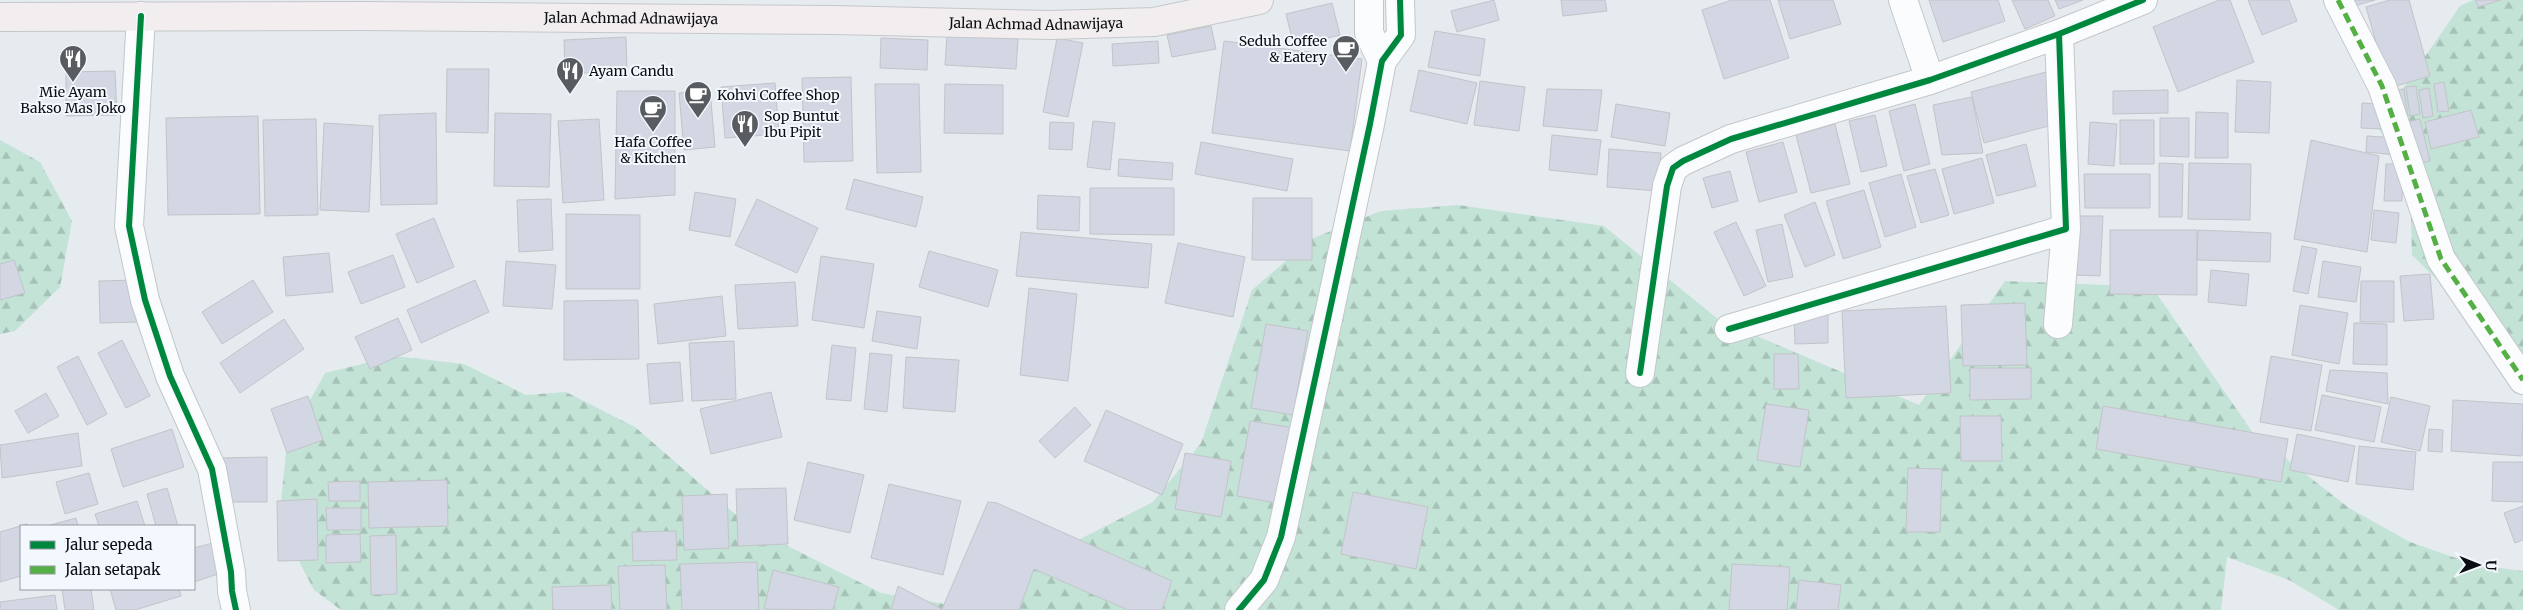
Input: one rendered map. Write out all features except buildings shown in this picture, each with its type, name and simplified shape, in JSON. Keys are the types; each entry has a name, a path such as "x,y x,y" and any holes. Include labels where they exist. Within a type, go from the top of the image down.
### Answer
{"main road":[{"name":"Jalan Achmad Adnawijaya","path":"0,17 141,16 363,8 1050,25 1154,22 1259,0"}],"street":[{"path":"1369,0 1369,33 1382,61"},
{"path":"1239,610 1264,580 1281,537 1291,500 1382,61 1401,35 1400,0"},
{"path":"1903,0 1930,80"},
{"path":"1640,373 1667,186 1672,168 1731,139 1930,80 2059,34 2143,0"},
{"path":"2338,0 2382,86 2441,259 2523,380"},
{"path":"141,16 129,226 145,300 170,376 212,469 236,610"},
{"path":"2058,324 2066,229 2059,34"},
{"path":"1730,329 2066,229"}],"green space":[{"path":"2473,0 2523,0 2523,365 2412,255 2410,181 2377,126 2460,6"},
{"path":"0,140 40,162 72,221 60,287 15,331 0,334"},
{"path":"1458,205 1604,226 1719,320 1919,405 2005,281 2152,287 2253,433 2349,508 2410,542 2476,565 2523,571 2523,610 2339,610 2289,580 2227,557 2221,610 341,610 314,590 279,523 287,442 325,373 395,356 464,364 526,395 566,392 635,427 750,527 881,593 950,605 1153,502 1201,443 1252,290 1311,239 1381,211"}],"marked path":[{"path":"2338,0 2382,86 2441,259 2523,380"}],"cycle path":[{"path":"1239,610 1264,580 1281,537 1382,61 1401,35 1400,0"},
{"path":"1640,373 1667,186 1673,168 1683,161 1731,139 1930,80 2059,34 2143,0"},
{"path":"141,16 129,226 145,300 170,376 212,469 236,610"},
{"path":"1729,329 2066,229 2059,34"}],"place":[{"name":"Seduh Coffee & Eatery","path":"1346,73"},
{"name":"Mie Ayam Bakso Mas Joko","path":"73,83"},
{"name":"Ayam Candu","path":"570,95"},
{"name":"Kohvi Coffee Shop","path":"698,119"},
{"name":"Hafa Coffee & Kitchen","path":"653,133"},
{"name":"Sop Buntut Ibu Pipit","path":"745,148"}]}
